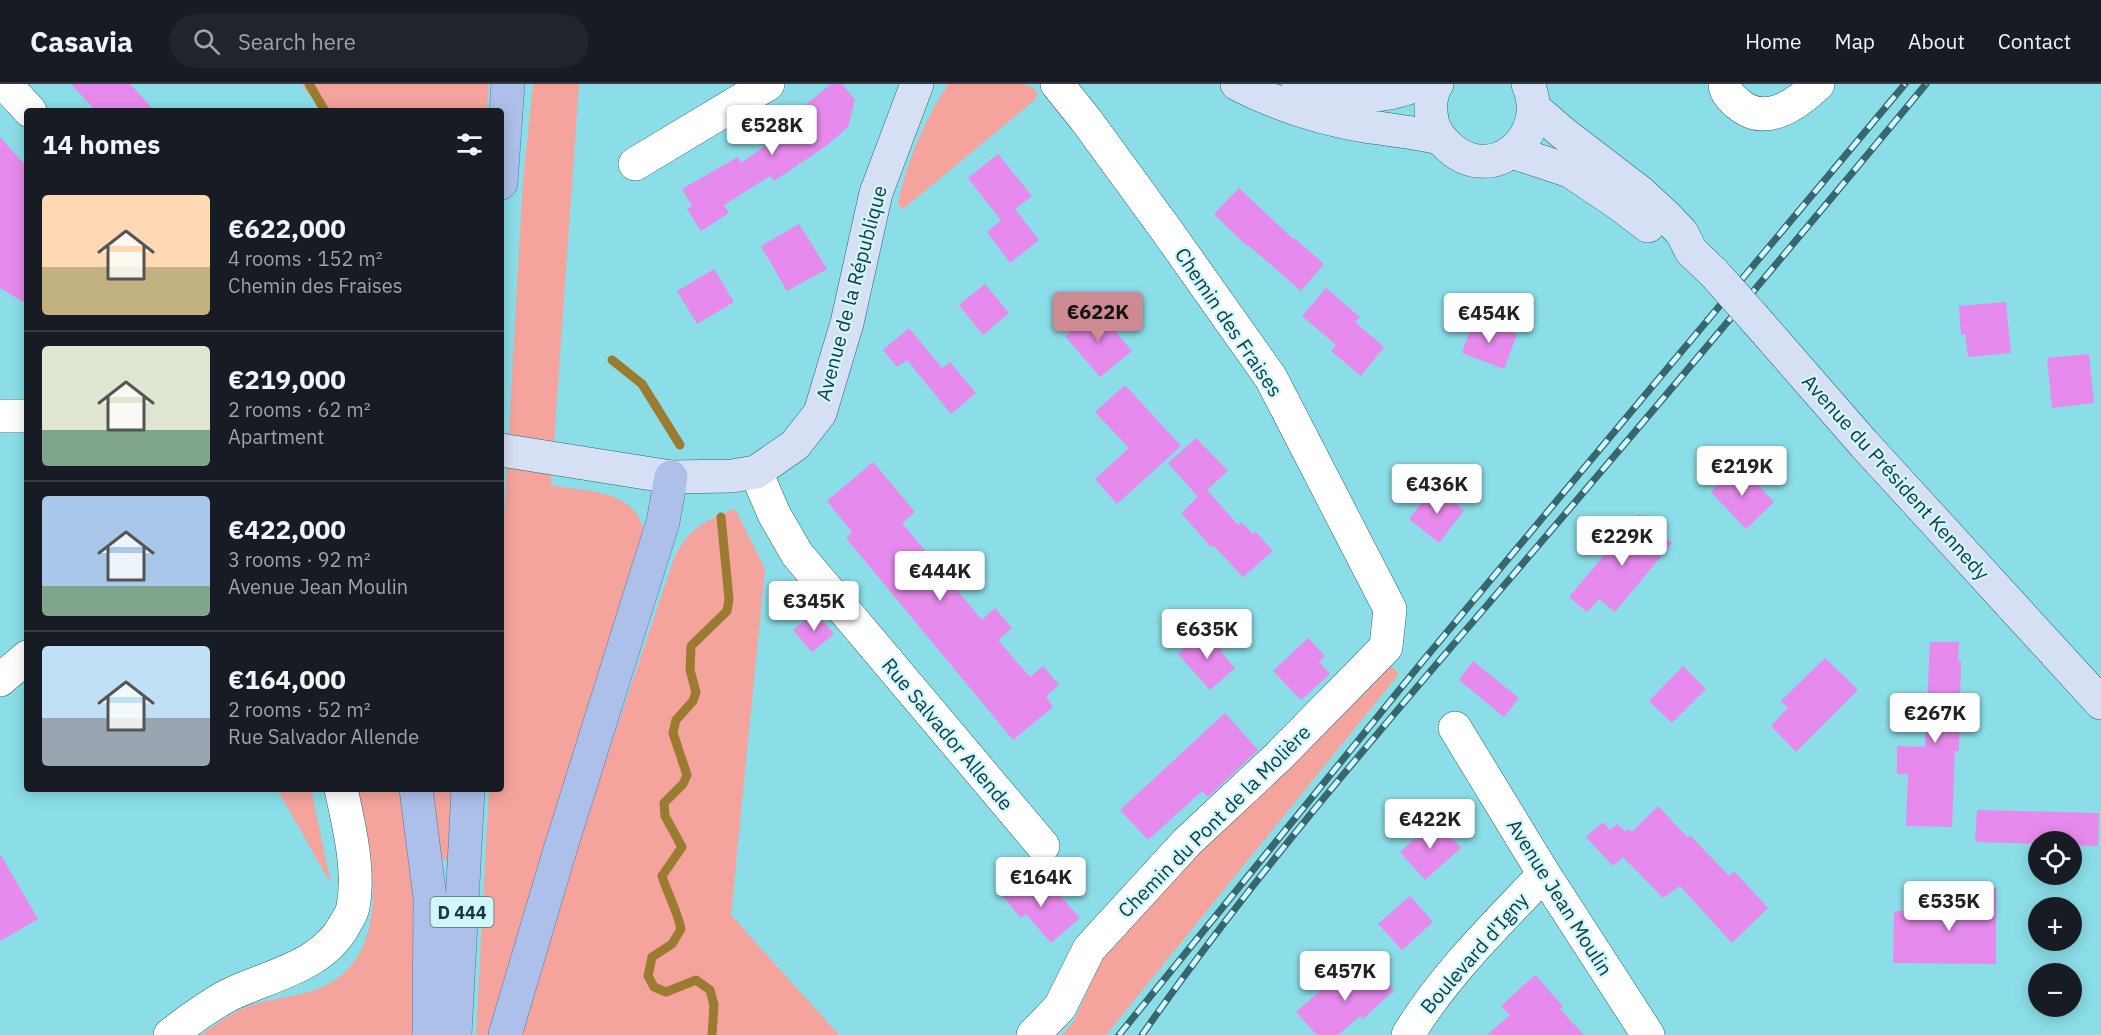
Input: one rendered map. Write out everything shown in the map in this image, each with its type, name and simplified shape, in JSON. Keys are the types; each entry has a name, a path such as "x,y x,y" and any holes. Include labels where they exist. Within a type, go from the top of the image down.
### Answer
{"main road":[{"path":"504,141 508,84"},
{"path":"1237,84 1317,115 1370,127 1398,129 1440,138"},
{"path":"1298,84 1346,96 1370,96 1390,94 1418,84"},
{"path":"1437,84 1430,107 1433,127 1440,138 1458,155 1476,161 1495,160 1512,152 1524,140 1532,125 1531,96"},
{"name":"Avenue de la République","path":"504,450 671,477 732,476 756,472 795,445 820,413 847,323 876,193 917,85"},
{"name":"Avenue du Président Kennedy","path":"1531,96 1563,133 1640,192 1682,233 1691,251 2101,703"},
{"name":"Avenue du Président Kennedy","path":"1512,152 1569,171 1619,204 1672,244 1691,251"},
{"path":"505,1035 560,850 663,522 671,477"},
{"path":"416,792 430,898 429,1035"},
{"name":"D 444","path":"455,1035 468,792"}],"street":[{"path":"5,84 27,108"},
{"path":"635,164 768,84"},
{"name":"Chemin des Fraises","path":"1057,84 1167,231 1271,378 1390,609"},
{"path":"1725,84 1732,99 1743,109 1753,113 1771,115 1793,105 1818,84"},
{"path":"0,416 24,416"},
{"name":"Rue Salvador Allende","path":"756,472 774,514 797,554 1043,846"},
{"name":"Chemin du Pont de la Molière","path":"1033,1035 1060,1007 1089,949 1187,842 1278,757 1386,646 1390,609"},
{"path":"0,680 24,660"},
{"name":"Avenue Jean Moulin","path":"1455,728 1544,874 1648,1035"},
{"path":"170,1035 226,997 317,957 338,938 353,909 354,873 350,826 342,792"},
{"name":"Boulevard d'Igny","path":"1408,1035 1423,1009 1493,928 1544,874"}],"shaded area":[{"path":"301,84 489,84 487,108 321,108"},
{"path":"533,84 579,84 551,485 605,494 629,505 637,515 644,537 642,551 496,1035 476,1035 489,792 504,792 504,519 523,180"},
{"path":"948,84 1023,84 1032,87 1037,93 1036,99 903,209 898,204 911,157 924,127"},
{"path":"735,509 765,569 731,915 839,1035 518,1035 558,902 673,561 690,534 714,517"},
{"path":"1381,657 1399,674 1106,1035 1062,1035 1074,1021 1109,943"},
{"path":"279,792 312,792 331,884"},
{"path":"359,792 406,792 423,1035 201,1035 238,1011 323,987 346,972 361,951 369,926 373,899 369,841"},
{"path":"427,792 454,792 450,855 446,861 440,857"}],"building":[{"path":"71,84 130,84 152,108 93,108"},
{"path":"831,84 842,84 855,100 848,127 826,146 774,181 770,176 724,205 729,213 701,231 687,209 692,206 682,189 738,157 741,163 808,113 803,107"},
{"path":"0,137 24,164 24,302 0,288"},
{"path":"998,154 1032,196 1015,209 1039,240 1010,263 987,232 1001,220 968,178"},
{"path":"1239,188 1293,239 1324,264 1301,291 1247,246 1214,214"},
{"path":"799,224 827,269 787,291 761,246"},
{"path":"714,269 734,302 697,324 677,291"},
{"path":"985,284 1009,313 983,335 959,305"},
{"path":"1326,288 1360,317 1355,322 1384,347 1361,376 1331,351 1336,345 1302,316"},
{"path":"2006,302 2011,353 1968,357 1965,334 1961,335 1959,306"},
{"path":"1096,309 1132,351 1100,377 1065,336"},
{"path":"1474,319 1517,334 1504,369 1462,353"},
{"path":"909,328 942,368 950,362 976,393 951,414 907,360 897,367 883,350"},
{"path":"2089,354 2094,403 2052,408 2047,358"},
{"path":"1125,385 1181,446 1117,504 1095,479 1129,448 1095,412"},
{"path":"1196,438 1228,471 1207,490 1238,525 1241,522 1253,534 1256,532 1273,551 1243,577 1214,546 1211,547 1181,513 1198,497 1168,463"},
{"path":"873,462 915,512 902,523 934,561 946,550 964,571 951,583 982,620 995,608 1012,628 998,640 1030,677 1043,666 1059,685 1046,696 1053,707 1013,740 846,538 852,532 827,501"},
{"path":"1738,464 1774,502 1746,529 1711,492"},
{"path":"1434,487 1464,510 1439,543 1409,519"},
{"path":"1639,514 1672,543 1615,612 1599,599 1587,612 1569,597"},
{"path":"815,612 834,634 812,652 793,630"},
{"path":"1202,631 1212,641 1220,644 1222,653 1235,668 1210,690 1178,654"},
{"path":"1308,638 1325,656 1319,662 1330,674 1301,700 1273,671"},
{"path":"1930,642 1959,642 1958,661 1961,661 1959,751 1955,751 1952,827 1906,826 1908,774 1897,774 1897,746 1925,747"},
{"path":"1825,658 1858,690 1796,752 1771,726 1788,708 1781,701"},
{"path":"1473,661 1519,698 1504,717 1459,680"},
{"path":"1683,666 1706,689 1672,723 1649,701"},
{"path":"1225,713 1258,750 1208,797 1202,791 1148,840 1120,810"},
{"path":"1658,806 1688,838 1690,835 1729,876 1734,871 1768,908 1732,943 1680,886 1663,898 1623,857 1613,866 1586,837 1603,822 1610,830 1617,824 1625,831 1629,829 1632,832"},
{"path":"1977,810 2099,813 2098,846 2082,845 2082,831 2028,831 2028,844 1975,842"},
{"path":"1435,820 1461,848 1425,880 1400,852"},
{"path":"0,854 38,919 0,941"},
{"path":"1025,873 1046,897 1054,889 1080,918 1051,943 1026,914 1021,918 1001,894"},
{"path":"1958,888 1996,888 1996,964 1893,963 1894,911 1957,911"},
{"path":"1410,896 1433,922 1402,950 1378,924"},
{"path":"1369,961 1394,990 1363,1019 1360,1016 1338,1035 1317,1035 1296,1012 1330,982 1338,990"},
{"path":"1535,975 1563,1006 1560,1009 1584,1035 1487,1035 1510,1015 1501,1006"}],"waterway":[{"path":"309,84 323,108"},
{"path":"612,360 642,384 680,445"},
{"path":"712,1035 714,1005 710,990 696,980 666,992 654,987 648,976 652,957 672,944 681,929 662,876 682,847 665,816 664,803 683,784 687,775 673,733 676,720 693,701 696,692 690,670 691,646 727,611 729,599 721,517"}],"railway":[{"path":"1119,1035 1422,662 1905,84"},
{"path":"1142,1035 1228,918 1319,804 1718,334 1926,84"}]}
